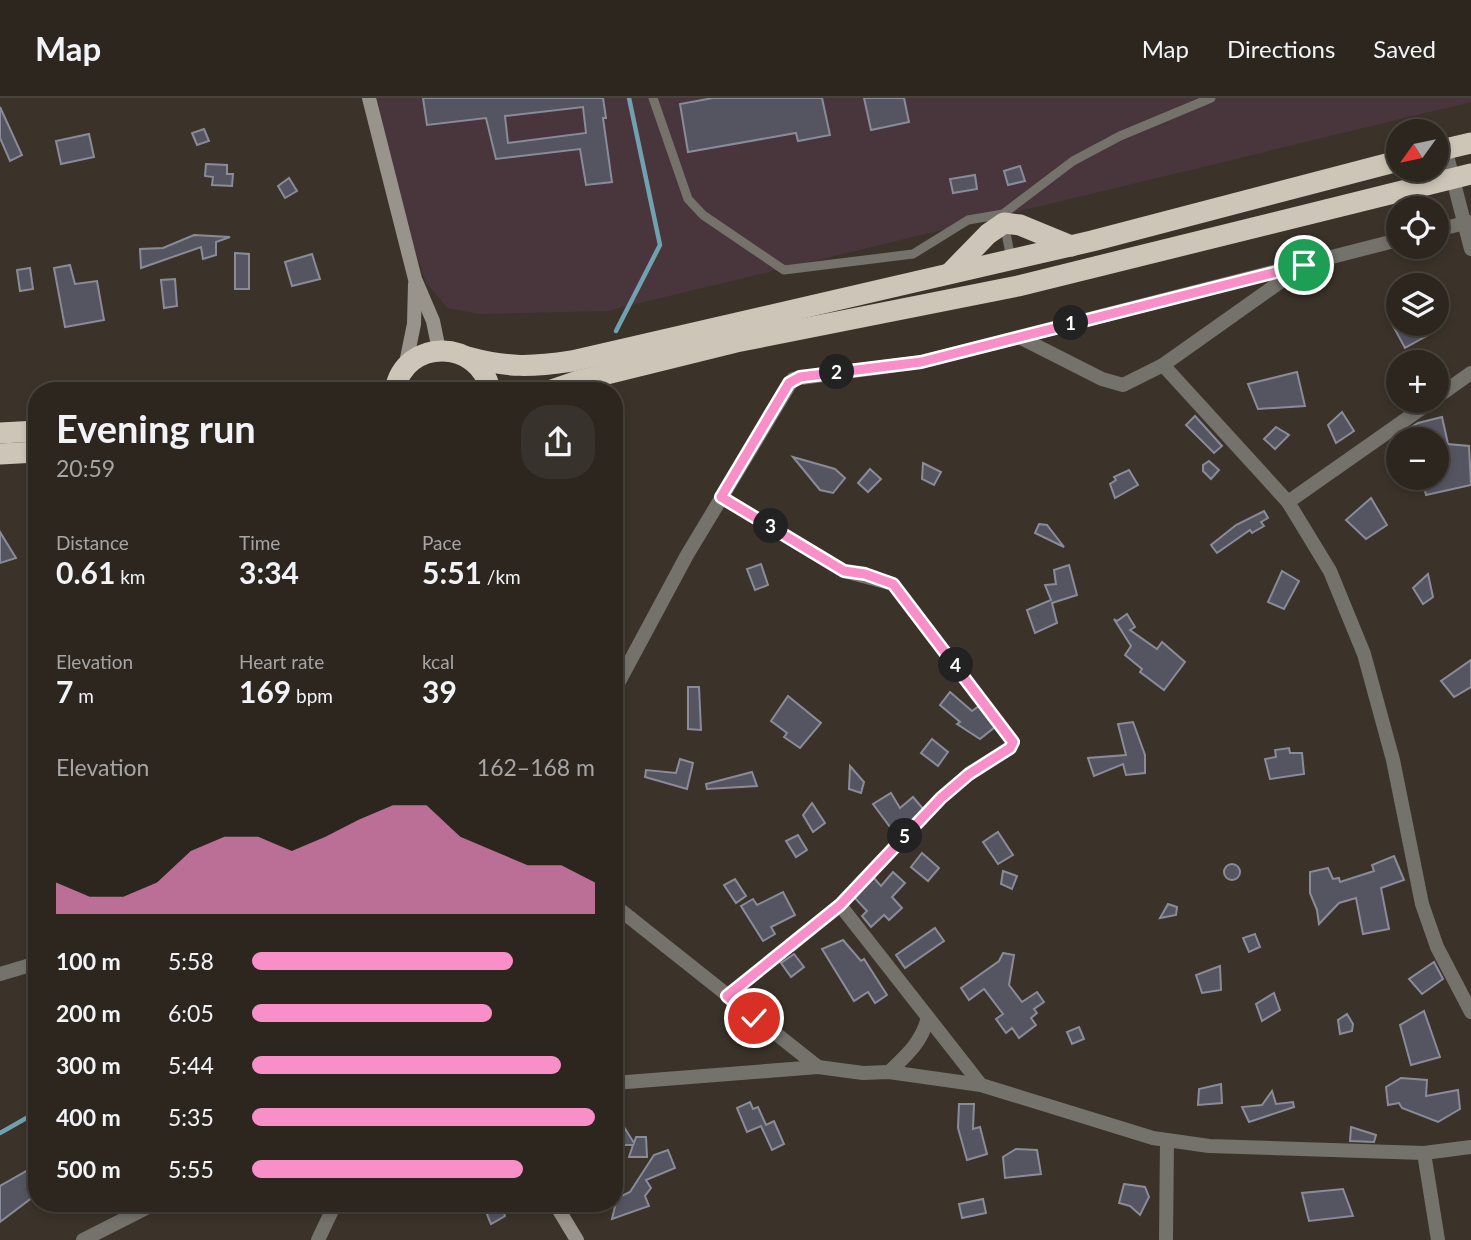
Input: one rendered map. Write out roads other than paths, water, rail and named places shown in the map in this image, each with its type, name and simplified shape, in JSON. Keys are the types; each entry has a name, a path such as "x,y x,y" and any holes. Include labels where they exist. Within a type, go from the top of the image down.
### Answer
{"highway":[{"path":"1449,147 1471,143"},
{"path":"396,382 420,355 439,350 500,366 528,368 572,361 1070,246 1386,164"},
{"path":"575,382 736,342 1098,267 1462,176"},
{"path":"950,274 1004,218 1070,246"},
{"path":"468,357 484,373 488,382"},
{"path":"0,433 28,431"},
{"path":"0,454 28,452"}],"street":[{"path":"369,98 415,279 433,321 439,350"},
{"path":"1449,159 1462,176 1471,249"},
{"path":"1449,227 1467,223"},
{"path":"623,675 721,497 793,380 921,362 1386,243"},
{"path":"1019,337 1116,384 1123,384 1163,365 1304,265"},
{"path":"395,382 416,311 415,279"},
{"path":"1163,365 1288,502 1330,571 1364,654 1393,760 1422,904 1437,947 1471,1012"},
{"path":"1449,389 1471,373"},
{"path":"1288,502 1415,413"},
{"path":"721,497 844,571 865,574 893,584"},
{"path":"791,944 840,905 981,1085"},
{"path":"623,912 818,1067"},
{"path":"0,974 28,966"},
{"path":"888,1072 913,1050 923,1035 928,1018"},
{"path":"623,1082 818,1067 863,1073 888,1072 981,1085 1167,1140 1209,1146 1424,1153 1471,1147"},
{"path":"1166,1240 1167,1140"},
{"path":"1424,1153 1438,1240"},
{"path":"83,1240 138,1212"},
{"path":"318,1240 331,1212"},
{"path":"560,1212 577,1240"}],"lane":[{"path":"653,98 688,199 703,215 783,270 914,254 968,220 1004,218 1073,160 1120,136 1211,98"},
{"path":"1004,218 1011,259"}],"waterway":[{"path":"616,331 660,245 629,98"},
{"path":"0,1133 28,1117"}]}
